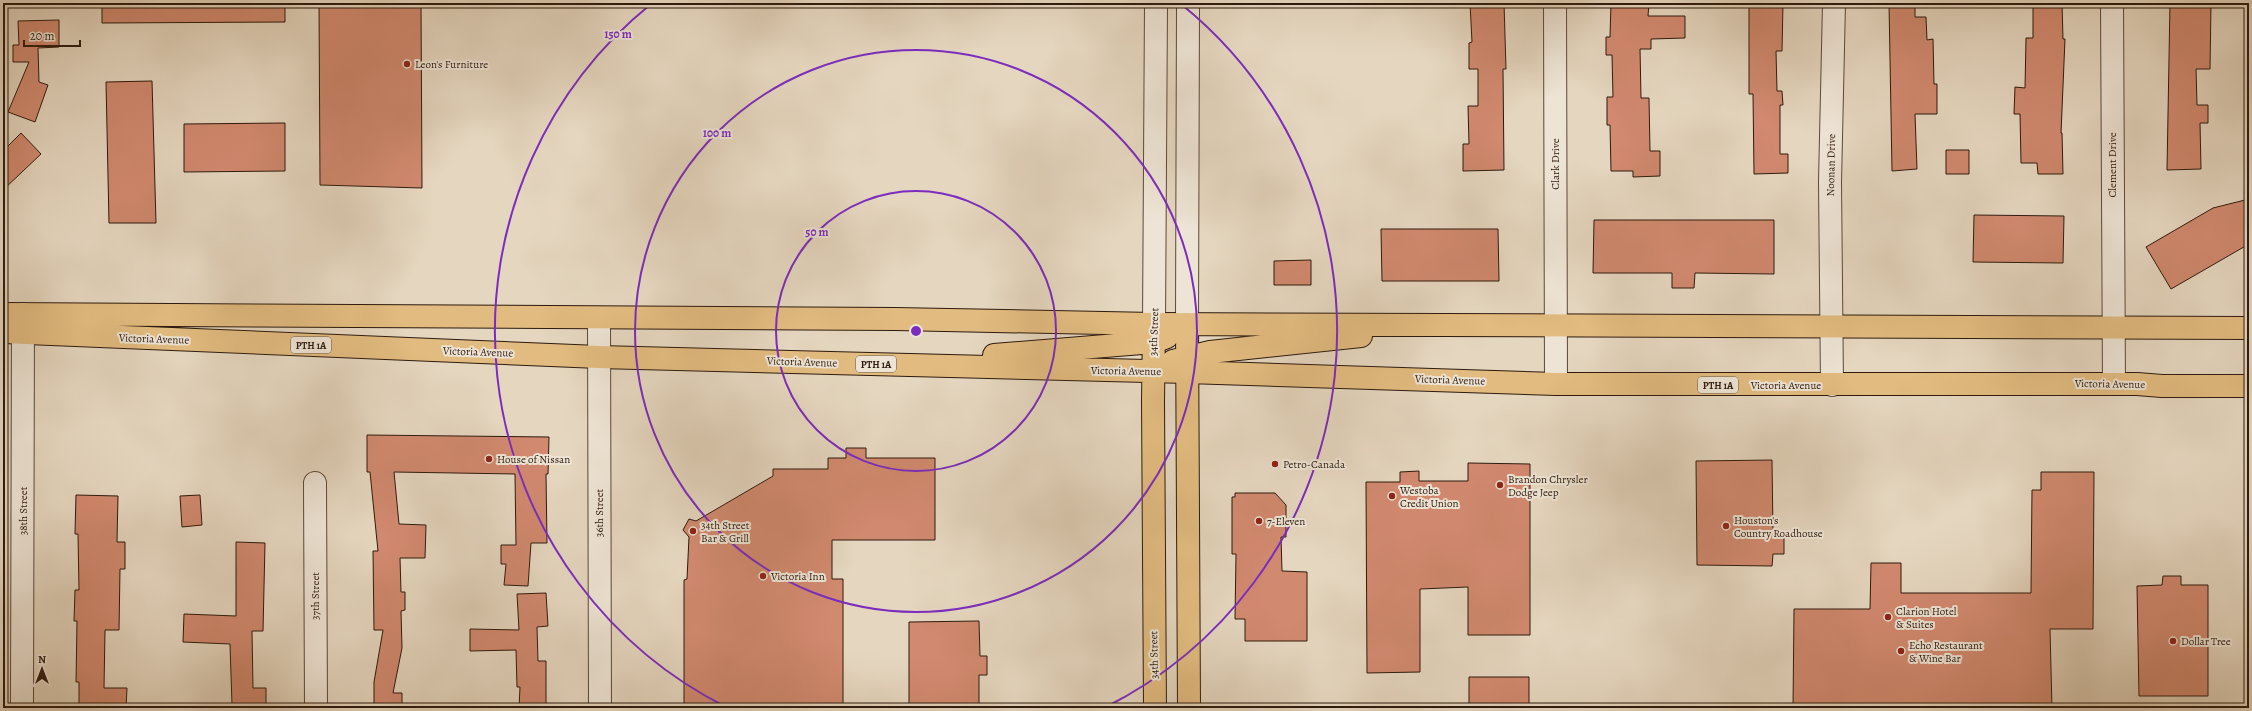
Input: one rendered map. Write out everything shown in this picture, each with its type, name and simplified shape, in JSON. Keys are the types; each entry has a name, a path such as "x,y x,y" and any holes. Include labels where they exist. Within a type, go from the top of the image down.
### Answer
{"main road":[{"path":"13,323 599,318 895,319 1154,333"},
{"name":"Victoria Avenue","path":"13,323 599,357 1153,372 1187,364 1556,384 2114,384 2249,386"},
{"path":"1188,324 1189,708"},
{"path":"888,364 1154,333 1188,324 2249,328"},
{"path":"1187,364 1210,352 1472,325"},
{"name":"34th Street","path":"1154,333 1155,708"},
{"path":"1154,667 1188,667"}],"street":[{"name":"34th Street","path":"1154,333 1156,3"},
{"path":"1188,3 1188,324"},
{"name":"Clark Drive","path":"1555,3 1556,384"},
{"name":"Noonan Drive","path":"1832,385 1830,182 1834,3"},
{"name":"Clement Drive","path":"2112,3 2114,384"},
{"name":"36th Street","path":"599,318 600,708"},
{"name":"38th Street","path":"13,323 22,708"},
{"name":"37th Street","path":"315,483 316,708"}],"building":[{"path":"102,3 285,3 285,22 102,23"},
{"path":"319,3 421,3 422,188 320,185"},
{"path":"1470,3 1504,3 1506,69 1503,69 1504,170 1463,171 1463,144 1469,144 1468,106 1478,106 1478,69 1469,69 1469,43 1472,42"},
{"path":"1611,3 1649,3 1648,16 1685,16 1685,38 1651,39 1651,49 1640,49 1641,98 1649,98 1650,151 1660,151 1660,176 1633,177 1633,171 1611,171 1610,125 1607,125 1607,97 1613,97 1612,55 1606,55 1606,37 1610,37"},
{"path":"1749,3 1783,3 1782,51 1776,51 1777,91 1782,91 1783,105 1780,105 1780,154 1788,154 1788,173 1754,174 1753,94 1749,94"},
{"path":"1889,3 1915,3 1915,17 1926,17 1927,40 1933,39 1934,84 1937,84 1937,114 1915,114 1917,169 1892,171"},
{"path":"2033,3 2062,3 2063,39 2065,39 2061,133 2063,174 2038,174 2037,163 2021,163 2020,114 2014,114 2015,87 2025,88 2026,38 2033,38"},
{"path":"2170,3 2211,3 2210,69 2196,69 2197,105 2208,105 2208,123 2200,123 2201,169 2167,170"},
{"path":"59,20 59,47 38,48 39,82 48,85 35,122 8,112 29,62 13,62 13,45 19,45 18,21"},
{"path":"152,81 156,223 109,223 106,82"},
{"path":"285,123 285,171 184,172 184,124"},
{"path":"21,133 41,154 3,190 3,151"},
{"path":"1946,150 1969,150 1969,174 1946,174"},
{"path":"2249,199 2249,244 2171,289 2146,247 2213,208"},
{"path":"1974,215 2064,216 2063,263 1973,262"},
{"path":"1594,220 1774,220 1774,274 1695,273 1694,288 1672,288 1672,273 1593,273"},
{"path":"1381,229 1498,229 1499,281 1382,281"},
{"path":"1311,260 1311,285 1274,285 1274,261"},
{"path":"367,435 549,437 548,474 546,474 547,543 531,543 528,586 504,585 506,564 501,564 501,545 516,545 515,474 394,472 399,524 426,525 425,558 400,558 401,592 405,592 405,610 401,611 402,648 393,693 402,693 402,708 374,708 374,682 383,630 374,630 373,551 378,551 370,472 367,472"},
{"name":"Victoria Inn","path":"846,448 866,448 866,458 935,458 935,540 832,540 832,579 843,579 843,708 684,708 684,580 687,579 689,537 683,530 689,519 696,521 773,476 773,469 828,469 828,458 846,458"},
{"path":"1772,460 1773,533 1784,534 1784,554 1773,554 1772,566 1697,565 1696,461"},
{"path":"1468,463 1530,464 1530,635 1468,635 1468,587 1420,589 1420,672 1367,673 1366,482 1400,482 1400,472 1419,471 1419,481 1468,481"},
{"path":"2041,472 2094,472 2093,629 2050,629 2052,708 1793,708 1794,609 1870,609 1871,563 1901,563 1901,593 2031,593 2032,490 2041,490"},
{"path":"1235,493 1275,493 1286,505 1286,537 1281,537 1282,571 1307,572 1307,641 1245,641 1245,619 1235,619 1236,554 1232,554 1232,497 1235,497"},
{"path":"76,495 118,496 117,542 125,542 125,569 120,569 119,630 105,630 104,688 127,688 126,708 79,708 79,682 76,682 77,621 74,621 75,590 79,590 78,534 75,534"},
{"path":"200,495 202,525 182,527 180,496"},
{"path":"236,542 265,543 263,631 252,631 253,688 266,688 266,704 232,705 230,644 183,642 184,614 236,616"},
{"name":"Dollar Tree","path":"2163,576 2181,576 2181,585 2208,585 2208,696 2139,696 2137,586 2162,585"},
{"path":"546,593 548,626 537,627 538,661 546,661 546,708 519,708 520,687 517,687 516,650 470,651 470,629 519,630 517,594"},
{"path":"979,621 980,656 987,656 987,675 979,675 979,708 909,708 909,622"},
{"path":"1469,677 1529,677 1529,708 1469,708"}],"place":[{"name":"Leon's Furniture","path":"407,64"},
{"name":"House of Nissan","path":"489,459"},
{"name":"Petro-Canada","path":"1275,464"},
{"name":"Brandon Chrysler Dodge Jeep","path":"1500,485"},
{"name":"Westoba Credit Union","path":"1392,496"},
{"name":"7-Eleven","path":"1259,521"},
{"name":"Houston's Country Roadhouse","path":"1726,526"},
{"name":"34th Street Bar & Grill","path":"693,531"},
{"name":"Victoria Inn","path":"763,576"},
{"name":"Clarion Hotel & Suites","path":"1888,617"},
{"name":"Dollar Tree","path":"2173,641"},
{"name":"Echo Restaurant & Wine Bar","path":"1901,651"}]}
